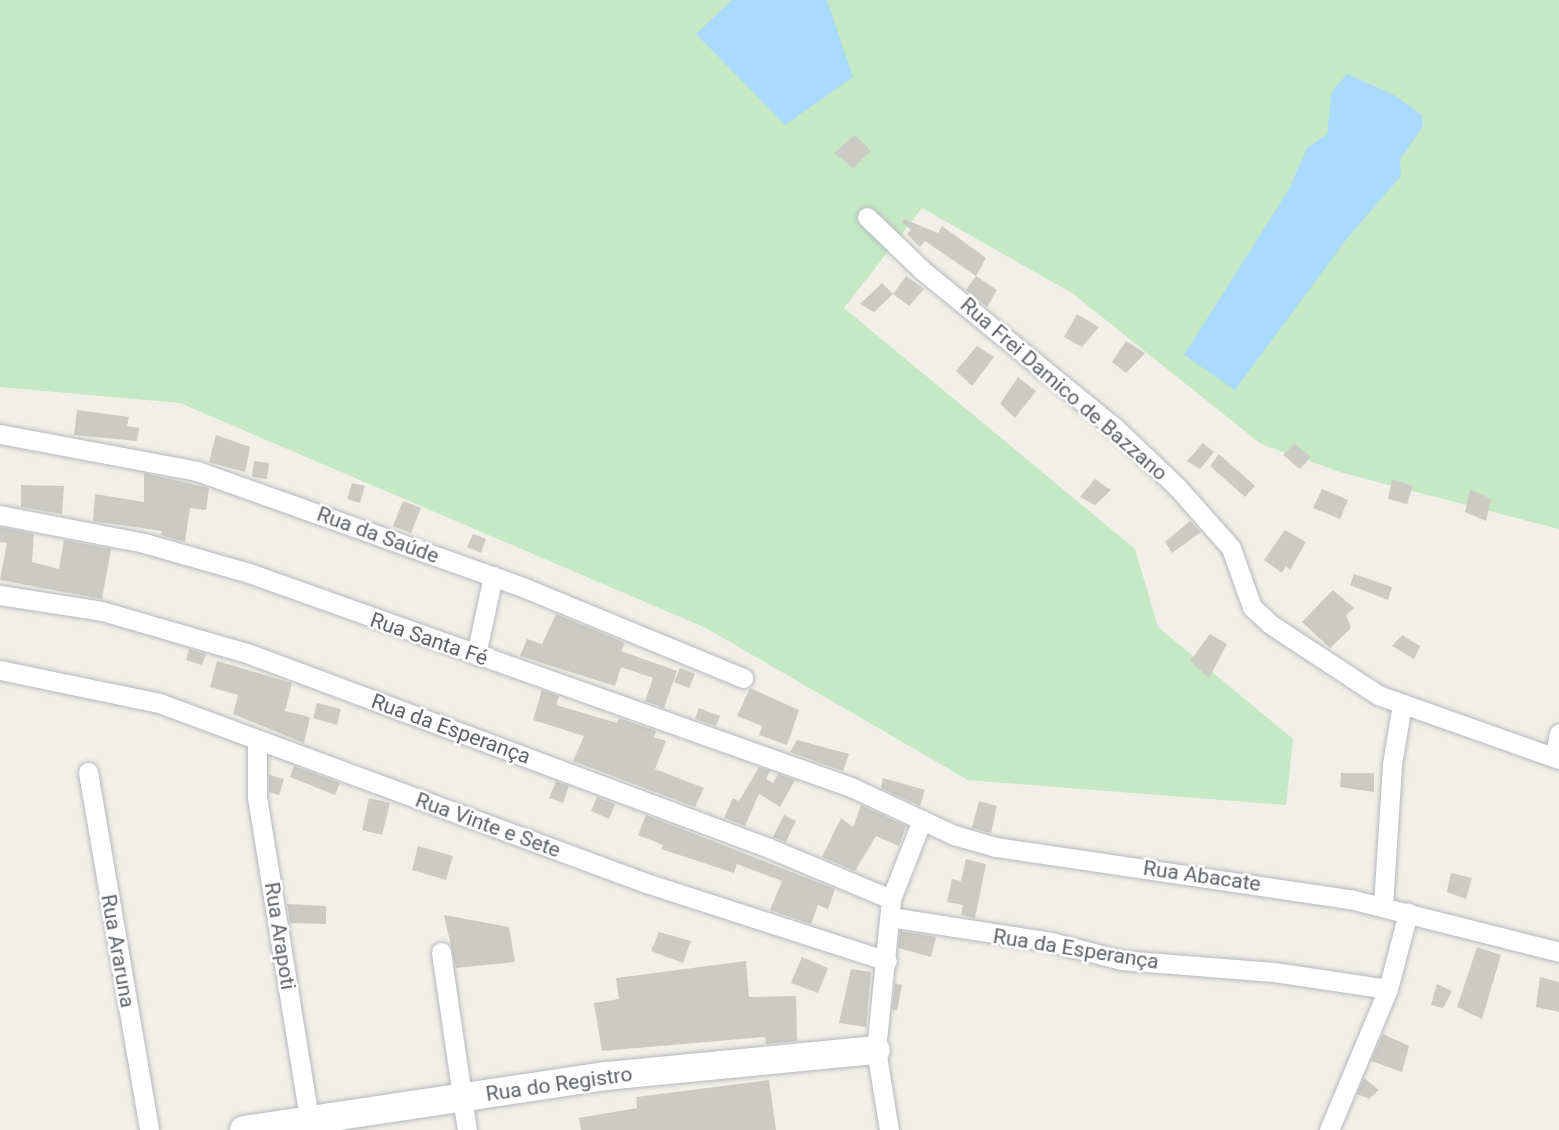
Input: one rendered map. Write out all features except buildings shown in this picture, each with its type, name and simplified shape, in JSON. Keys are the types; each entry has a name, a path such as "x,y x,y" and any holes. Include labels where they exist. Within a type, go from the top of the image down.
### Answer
{"street":[{"name":"Rua Frei Damico de Bazzano","path":"867,217 922,270 1114,427 1178,488 1231,548 1260,616 1378,695 1556,758"},
{"name":"Rua da Saúde","path":"0,434 197,471 493,576 743,678"},
{"name":"Rua Santa Fé","path":"0,515 144,543 249,573 851,788"},
{"path":"476,656 493,576"},
{"name":"Rua da Esperança","path":"0,595 102,611 247,653 769,848 890,908 1051,942 1121,960 1274,972 1388,989"},
{"name":"Rua Vinte e Sete","path":"0,670 159,703 646,883 887,961"},
{"path":"1383,905 1392,764 1402,704"},
{"path":"1556,758 1559,734"},
{"name":"Rua Arapoti","path":"257,741 257,797 310,1126"},
{"name":"Rua Araruna","path":"88,772 149,1130"},
{"name":"Rua Abacate","path":"851,788 954,835 1041,857 1174,870 1383,905 1559,952"},
{"path":"889,1130 876,1050 887,961 890,908 922,820"},
{"path":"1329,1130 1388,989 1408,913"},
{"path":"441,951 467,1130"},
{"name":"Rua do Registro","path":"244,1130 310,1126 463,1097 606,1076 876,1050"}],"green space":[{"path":"0,0 1559,0 1559,529 1343,473 1261,444 1072,293 922,208 844,308 1135,549 1158,627 1293,739 1286,805 968,780 706,628 180,403 0,387"}],"water":[{"path":"732,0 827,0 853,77 785,125 696,34"},
{"path":"1347,74 1394,95 1422,115 1423,126 1400,160 1401,176 1349,236 1235,390 1184,355 1289,189 1307,148 1327,134 1332,91"}]}
